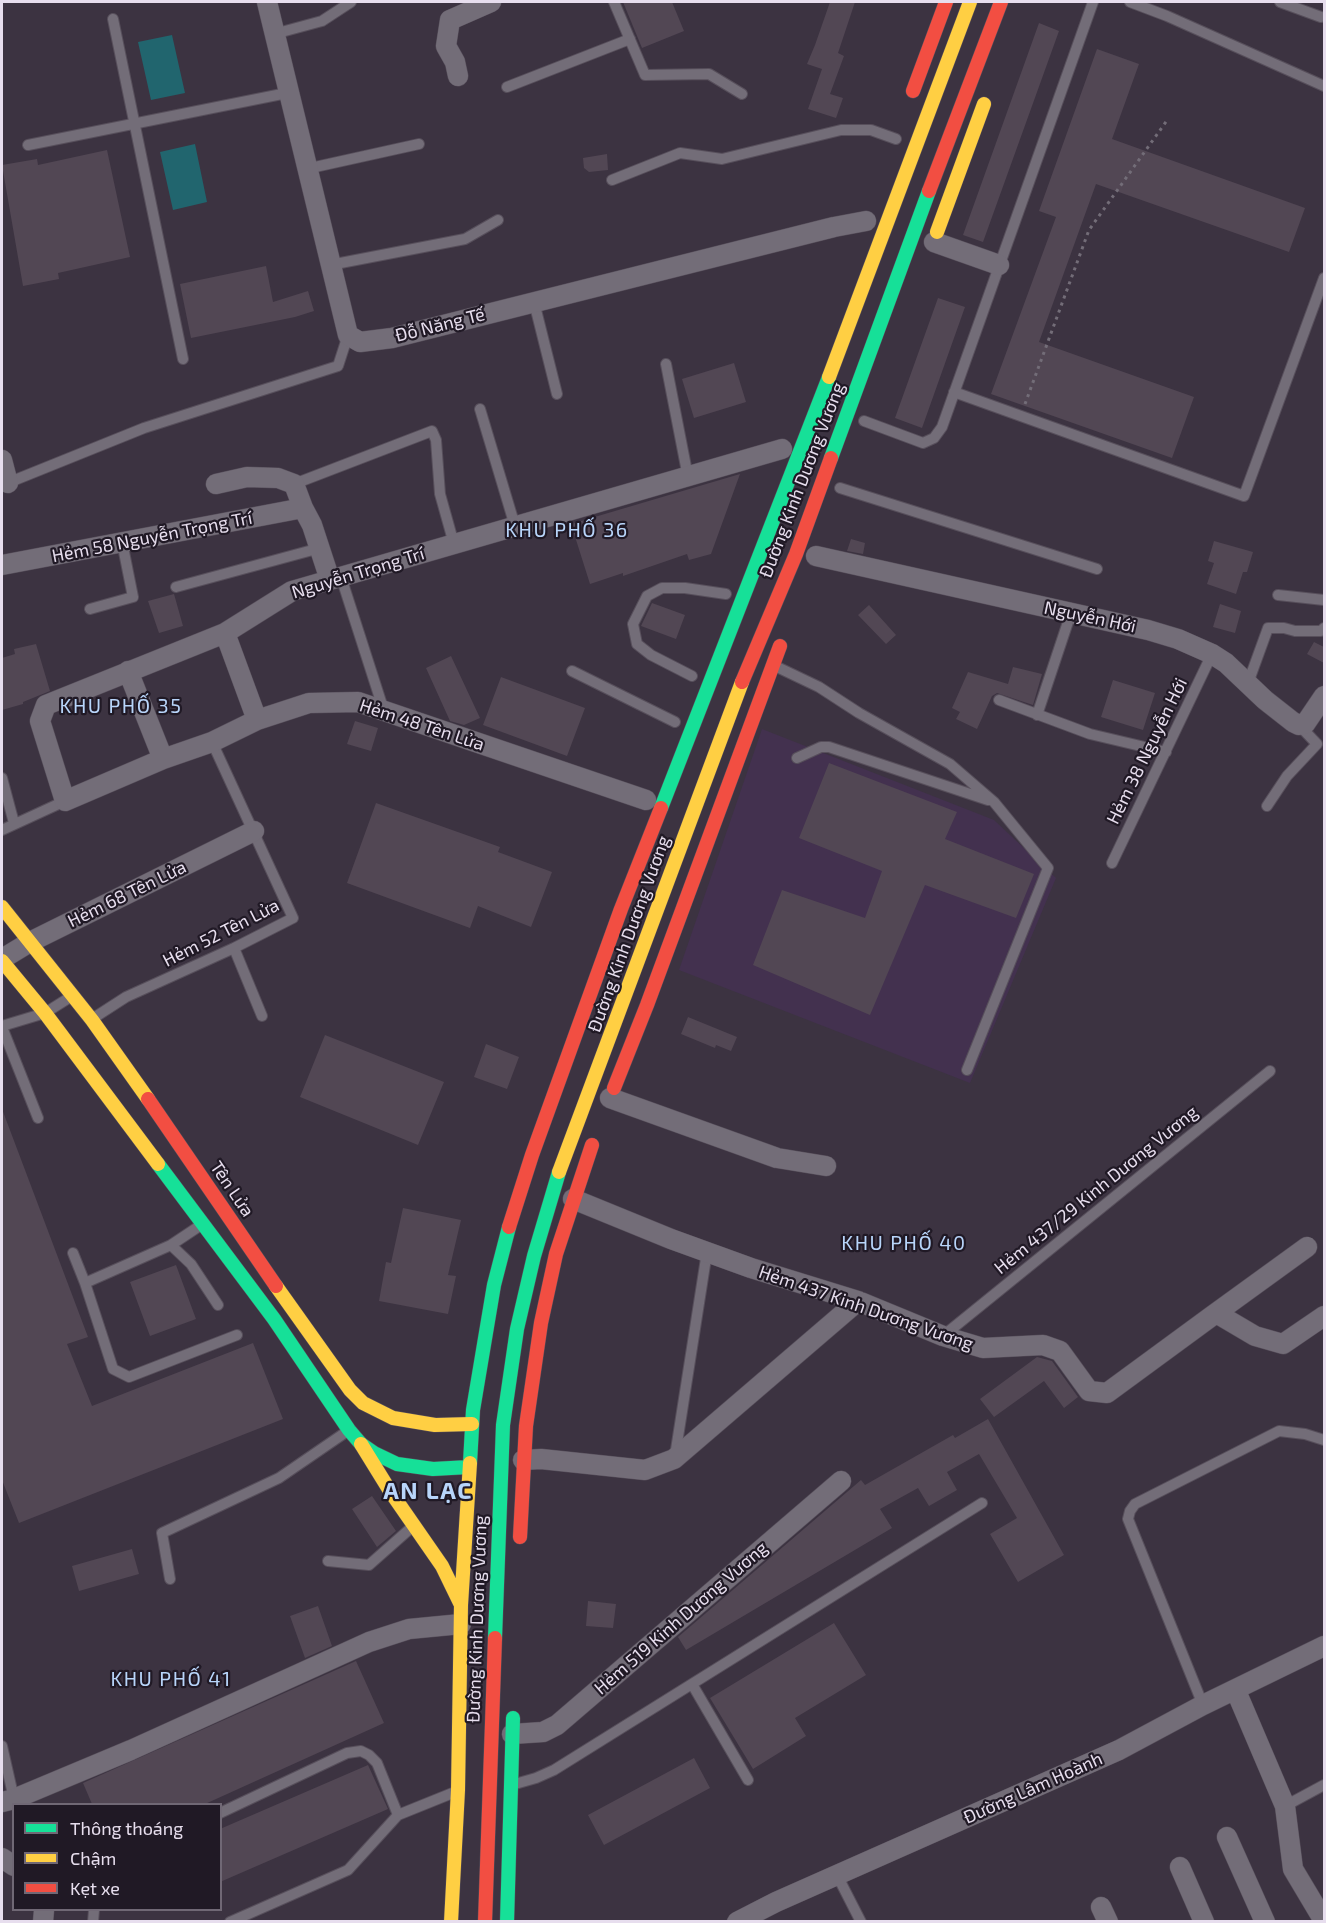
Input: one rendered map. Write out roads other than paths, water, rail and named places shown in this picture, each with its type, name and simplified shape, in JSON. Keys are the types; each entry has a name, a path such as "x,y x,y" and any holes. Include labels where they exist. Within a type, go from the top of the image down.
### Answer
{"main road":[{"path":"908,105 946,2"},
{"name":"Đường Kinh Dương Vương","path":"485,1922 474,1788 488,1425 545,1216 637,915 650,802 804,444 970,2"},
{"name":"Đường Kinh Dương Vương","path":"478,1383 494,1285 518,1196 637,915 741,684 796,554 846,415 885,225 1001,2"},
{"path":"885,225 932,246 990,88"},
{"path":"846,415 865,421"},
{"path":"782,449 804,444"},
{"path":"608,1103 786,632"},
{"path":"607,903 674,930"},
{"name":"Tên Lửa","path":"2,907 92,1020 217,1198 295,1315 350,1390 363,1403 393,1418 435,1425 526,1426"},
{"path":"2,960 45,1013 274,1319 349,1430 361,1444 390,1491 415,1524 441,1566 461,1615"},
{"path":"519,1556 526,1426 541,1323 556,1254 596,1136"},
{"name":"Đường Kinh Dương Vương","path":"451,1922 455,1837 474,1788 475,1733 461,1615 485,1465 488,1425 478,1383 471,1335"},
{"path":"361,1444 386,1460 404,1466 433,1469 523,1460"},
{"path":"507,1922 513,1704"},
{"path":"475,1733 512,1734"},
{"path":"474,1788 512,1785"},
{"path":"440,1858 444,1849 455,1837"}],"street":[{"path":"267,2 348,335"},
{"path":"458,76 455,62 446,46 450,20 491,2"},
{"name":"Đỗ Năng Tế","path":"348,335 360,342 392,338 834,227 885,225"},
{"path":"932,246 999,265"},
{"name":"Nguyễn Trọng Trí","path":"65,801 40,721 46,705 225,633 292,591 782,449"},
{"path":"2,460 5,484"},
{"path":"216,484 247,477 278,478 294,484 335,578"},
{"name":"Hẻm 58 Nguyễn Trọng Trí","path":"2,565 303,508"},
{"name":"Nguyễn Hới","path":"816,556 1148,630 1178,639 1226,663 1283,715 1299,725"},
{"path":"225,633 256,720"},
{"path":"128,671 163,759"},
{"path":"1299,725 1305,724 1324,696"},
{"name":"Hẻm 48 Tên Lửa","path":"65,801 163,759 212,742 256,720 309,703 358,702 650,802"},
{"name":"Hẻm 68 Tên Lửa","path":"2,960 30,942 254,831"},
{"path":"608,1103 777,1158 826,1166"},
{"name":"Hẻm 437 Kinh Dương Vương","path":"573,1199 751,1268 858,1301 943,1336 983,1347 1043,1346 1060,1351 1089,1391 1107,1393 1216,1313"},
{"path":"1307,1247 1216,1313 1255,1336 1283,1344 1321,1323"},
{"path":"523,1460 541,1459 645,1470 674,1459 858,1301"},
{"name":"Hẻm 519 Kinh Dương Vương","path":"512,1734 543,1732 557,1725 841,1481"},
{"path":"8,1801 131,1750 369,1642 461,1615"},
{"name":"Đường Lâm Hoành","path":"736,1922 1119,1750 1324,1646"},
{"path":"1236,1691 1285,1806 1293,1869 1324,1921"},
{"path":"1227,1837 1265,1922"},
{"path":"1180,1867 1204,1922"}],"lane":[{"path":"274,34 322,21 351,2"},
{"path":"614,2 645,75 710,74 742,94"},
{"path":"865,421 923,443 934,438 942,427 1092,2"},
{"path":"1130,2 1167,16 1324,86"},
{"path":"1280,2 1322,17"},
{"path":"114,19 183,359"},
{"path":"507,87 630,39"},
{"path":"28,145 288,93"},
{"path":"612,180 680,153 722,159 841,130 871,130 896,138"},
{"path":"306,169 419,144"},
{"path":"330,265 465,239 498,220"},
{"path":"954,392 1244,496 1324,278"},
{"path":"534,302 557,394"},
{"path":"5,484 144,428 338,366 348,335"},
{"path":"666,364 688,477"},
{"path":"480,409 515,526"},
{"path":"294,484 432,431 436,440 440,494 454,544"},
{"path":"840,488 1097,568"},
{"path":"90,609 133,597 122,542"},
{"path":"176,587 320,548"},
{"path":"335,578 384,711"},
{"path":"692,675 651,655 637,644 633,624 647,596 662,588 685,588 726,594"},
{"path":"1278,595 1324,600"},
{"path":"1037,715 1071,613"},
{"path":"1248,683 1268,628 1295,631 1321,631 1324,628"},
{"name":"Hẻm 38 Nguyễn Hới","path":"1112,863 1212,654"},
{"path":"772,665 819,687 859,713 950,764 994,802 1048,868 967,1070"},
{"path":"572,671 675,722"},
{"path":"999,700 1090,734 1166,752"},
{"path":"1267,806 1287,776 1317,744 1299,725"},
{"name":"Hẻm 52 Tên Lửa","path":"92,1020 126,997 234,948 293,918 212,742"},
{"path":"797,758 821,747 829,747 994,802"},
{"path":"2,778 14,823"},
{"path":"2,830 65,801"},
{"path":"234,948 262,1016"},
{"path":"38,1118 2,1027 45,1013 73,996"},
{"name":"Hẻm 437/29 Kinh Dương Vương","path":"943,1336 1270,1071"},
{"path":"85,1283 171,1245 203,1224"},
{"path":"171,1245 191,1264 218,1305"},
{"path":"674,1459 707,1252"},
{"path":"72,1253 85,1283 113,1369 129,1377 237,1335"},
{"path":"170,1579 162,1533 279,1478 349,1430"},
{"path":"1203,1706 1128,1519 1130,1511 1135,1504 1279,1431 1305,1434 1324,1440"},
{"path":"512,1785 554,1770 982,1503"},
{"path":"328,1561 369,1565 415,1524"},
{"path":"692,1684 748,1780"},
{"path":"2,1746 8,1801"},
{"path":"222,1812 347,1753 361,1751 377,1763 398,1815"},
{"path":"1285,1806 1324,1785"},
{"path":"230,1922 348,1870 398,1815 474,1788"},
{"path":"837,1875 861,1922"}],"water":[{"path":"172,35 185,93 151,100 138,42"},
{"path":"195,144 207,202 173,210 160,152"}],"district":[{"name":"KHU PHỐ 36","path":"567,530"},
{"name":"KHU PHỐ 35","path":"121,706"},
{"name":"KHU PHỐ 40","path":"904,1243"},
{"name":"AN LẠC","path":"428,1491"},
{"name":"KHU PHỐ 41","path":"171,1679"}]}
